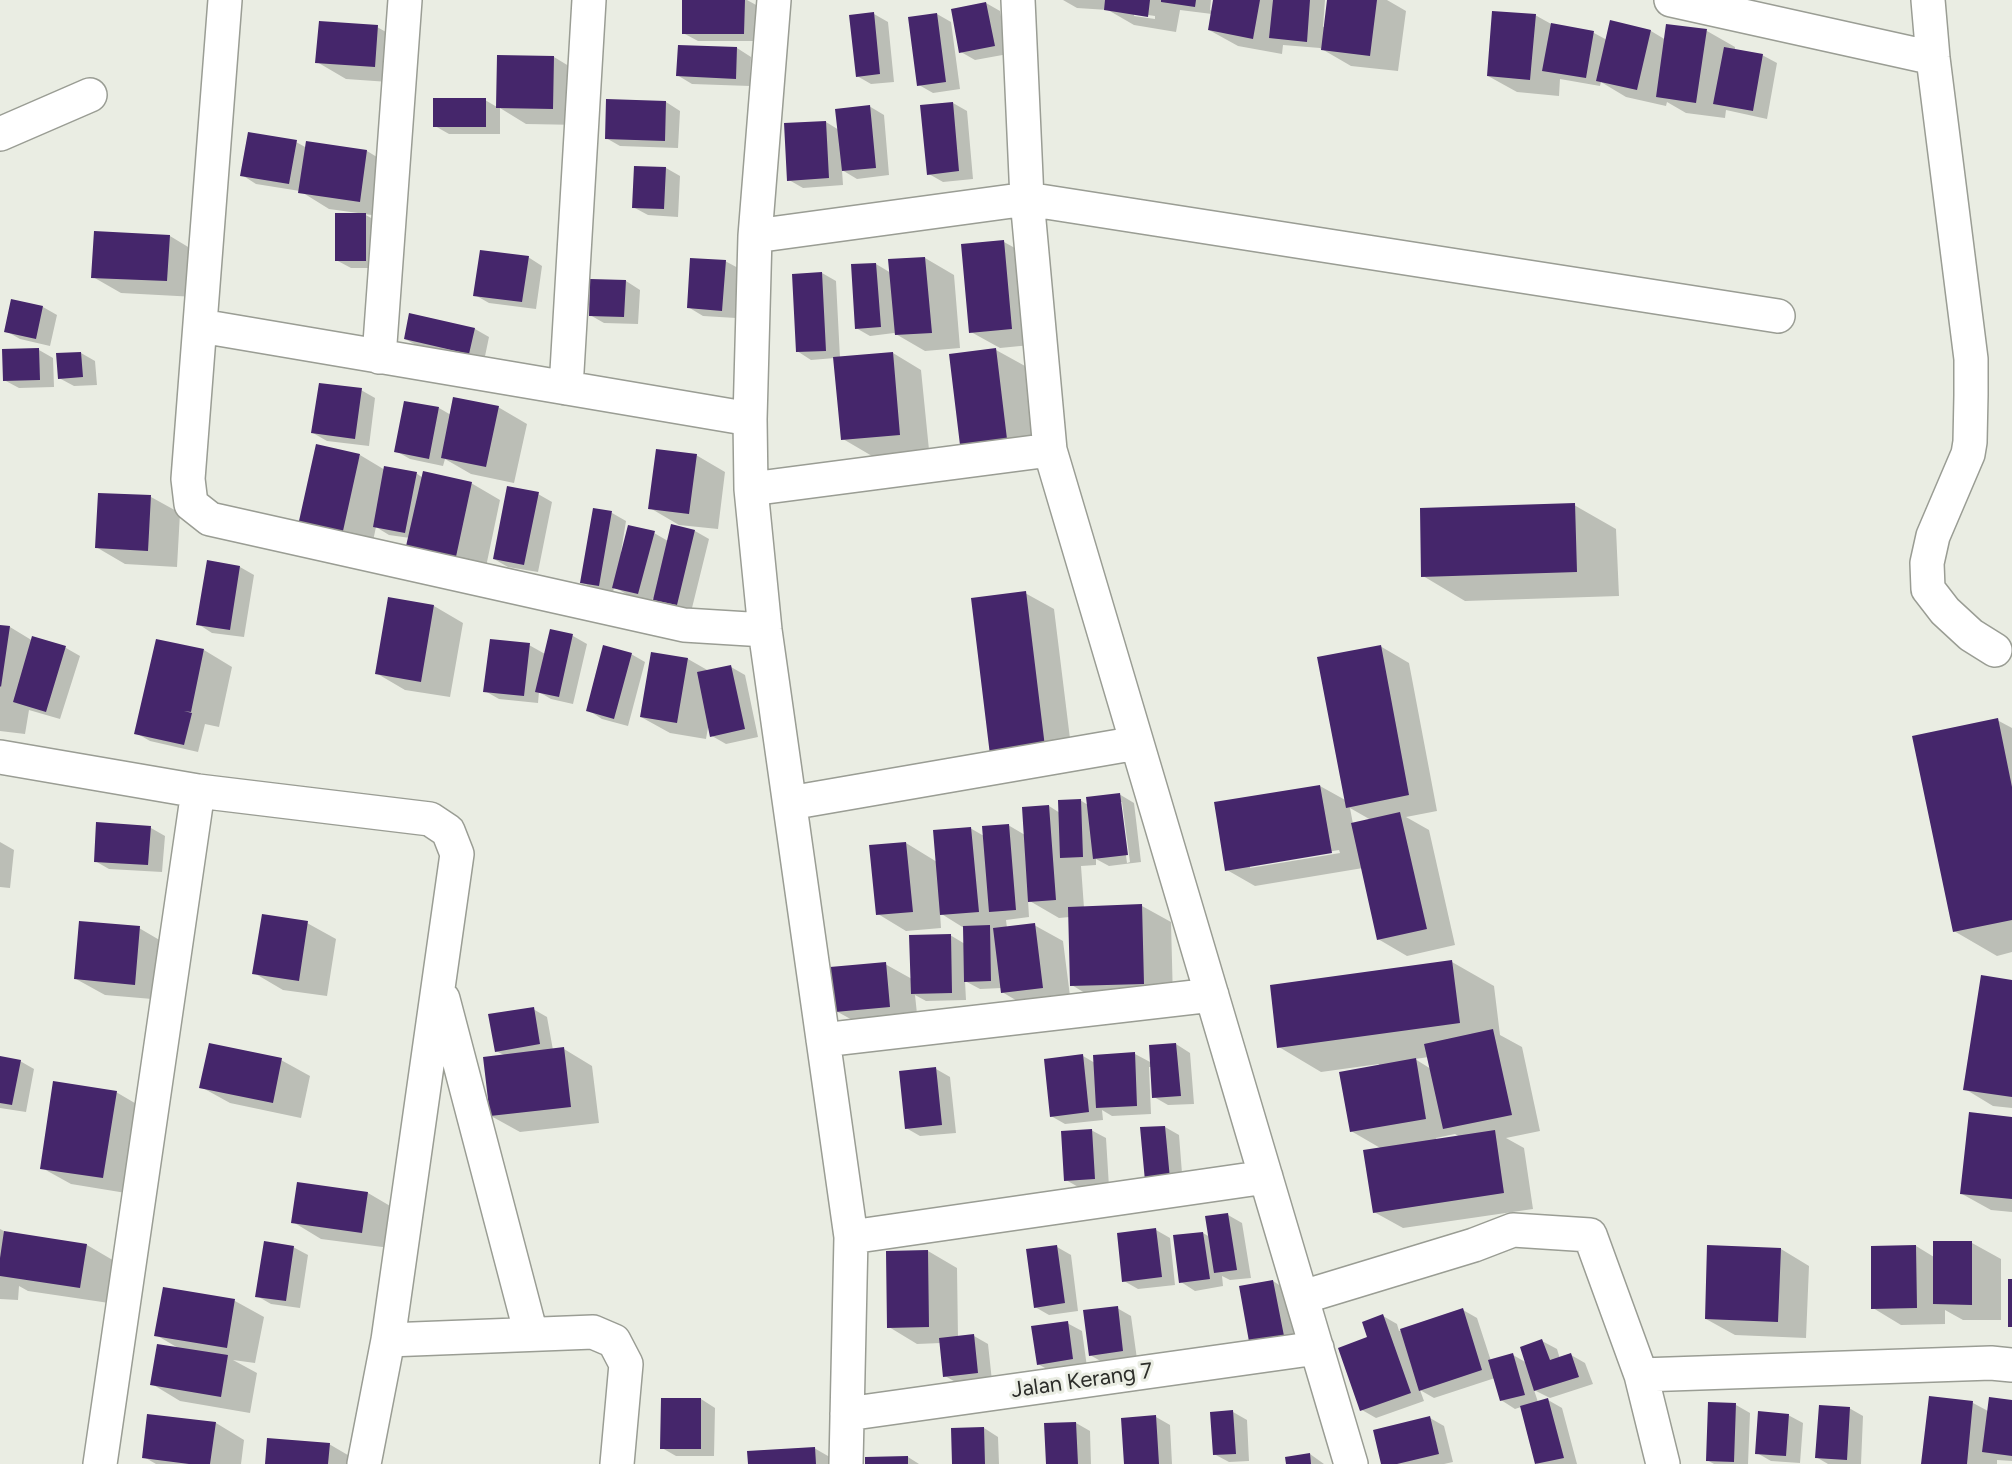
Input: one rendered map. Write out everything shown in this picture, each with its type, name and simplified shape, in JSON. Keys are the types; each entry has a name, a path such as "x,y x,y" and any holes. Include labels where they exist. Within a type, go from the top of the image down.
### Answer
{"street":[{"path":"225,0 188,479 191,504 210,519 684,625 765,630"},
{"path":"379,357 405,0"},
{"path":"566,388 589,0"},
{"path":"774,0 755,236 750,419 751,489 765,630 851,1237 846,1464"},
{"path":"1018,0 1027,200 1050,450 1352,1464"},
{"path":"1671,0 1933,58"},
{"path":"1928,0 1933,58 1971,359 1968,454 1933,536 1927,563 1929,589 1945,610 1971,635 1995,650"},
{"path":"0,134 90,95"},
{"path":"755,236 1027,200 1778,316"},
{"path":"201,326 750,419"},
{"path":"751,489 1050,450"},
{"path":"790,803 1137,742"},
{"path":"0,757 198,791 429,819 448,831 457,854 388,1340 364,1464"},
{"path":"100,1464 198,791"},
{"path":"439,984 531,1334"},
{"path":"823,1040 1212,995"},
{"path":"851,1237 1266,1177"},
{"path":"1303,1297 1474,1245 1513,1230 1590,1235 1641,1375 1663,1464"},
{"path":"388,1340 593,1332 614,1341 626,1364 617,1464"},
{"name":"Jalan Kerang 7","path":"847,1413 1317,1348"},
{"path":"1641,1375 1991,1363 2012,1365"}],"building":[{"path":"682,0 745,0 744,34 682,34"},
{"path":"1105,0 1150,0 1148,17 1104,10"},
{"path":"1161,0 1196,0 1195,7 1161,2"},
{"path":"1213,0 1260,0 1253,39 1208,30"},
{"path":"1273,0 1310,0 1307,42 1269,38"},
{"path":"1327,0 1377,0 1370,56 1321,50"},
{"path":"986,2 995,46 959,53 951,9"},
{"path":"1492,11 1536,14 1530,80 1487,76"},
{"path":"874,12 880,74 856,77 849,15"},
{"path":"937,13 946,82 917,86 908,17"},
{"path":"1610,20 1651,30 1637,90 1596,81"},
{"path":"319,21 378,25 375,67 315,63"},
{"path":"1551,23 1594,31 1586,78 1542,71"},
{"path":"1666,24 1707,29 1696,103 1656,97"},
{"path":"678,45 737,47 736,79 676,76"},
{"path":"1724,47 1763,54 1753,111 1713,104"},
{"path":"497,55 554,56 553,109 496,108"},
{"path":"433,98 486,98 486,127 433,127"},
{"path":"606,99 666,101 665,141 605,139"},
{"path":"953,102 959,171 927,175 920,105"},
{"path":"870,105 876,168 842,171 835,109"},
{"path":"826,121 829,178 787,181 784,123"},
{"path":"248,132 297,140 289,184 240,176"},
{"path":"306,141 367,150 360,202 298,193"},
{"path":"634,166 666,167 664,209 632,208"},
{"path":"335,213 366,213 366,261 335,261"},
{"path":"94,231 170,235 167,281 91,278"},
{"path":"1004,240 1012,329 969,333 961,244"},
{"path":"480,250 529,256 522,302 473,296"},
{"path":"925,257 932,333 895,335 888,259"},
{"path":"690,258 726,260 722,311 687,308"},
{"path":"876,263 881,327 855,329 851,264"},
{"path":"822,272 826,351 796,352 792,274"},
{"path":"590,279 626,280 624,317 589,316"},
{"path":"11,299 43,306 36,339 4,332"},
{"path":"409,313 475,328 469,354 404,339"},
{"path":"39,348 40,380 3,381 2,349"},
{"path":"996,348 1007,439 960,445 949,354"},
{"path":"81,352 83,377 58,379 56,353"},
{"path":"893,352 900,435 841,440 833,357"},
{"path":"319,383 362,388 355,439 311,433"},
{"path":"453,397 499,406 486,467 441,458"},
{"path":"404,401 439,407 429,459 394,452"},
{"path":"316,444 360,454 341,540 297,530"},
{"path":"656,449 697,454 689,514 648,509"},
{"path":"384,466 417,472 405,533 373,527"},
{"path":"423,471 472,482 454,566 404,555"},
{"path":"507,486 539,492 524,565 493,559"},
{"path":"98,493 151,495 148,551 95,548"},
{"path":"1575,503 1577,572 1421,577 1420,508"},
{"path":"593,508 612,511 599,586 580,583"},
{"path":"671,524 695,530 677,605 653,600"},
{"path":"628,525 655,531 638,594 612,588"},
{"path":"207,560 240,566 230,630 196,625"},
{"path":"1026,591 1045,747 990,755 971,598"},
{"path":"388,597 434,605 421,682 375,674"},
{"path":"0,625 10,626 1,687 0,686"},
{"path":"550,629 573,634 559,697 535,692"},
{"path":"32,636 66,646 46,712 13,702"},
{"path":"156,639 204,649 191,712 184,711 192,713 184,745 134,734"},
{"path":"490,639 530,643 524,696 483,692"},
{"path":"603,645 632,653 614,719 586,711"},
{"path":"1381,645 1409,795 1346,808 1317,657"},
{"path":"651,652 688,658 677,723 640,717"},
{"path":"731,665 745,729 710,737 697,672"},
{"path":"1998,718 2012,787 2012,920 1953,932 1912,736"},
{"path":"1320,785 1332,853 1225,871 1214,802"},
{"path":"1120,793 1128,855 1093,859 1086,797"},
{"path":"1081,799 1083,857 1060,858 1058,800"},
{"path":"1049,805 1056,900 1028,902 1022,807"},
{"path":"1400,812 1427,929 1377,940 1351,823"},
{"path":"96,822 151,826 148,865 94,862"},
{"path":"1009,824 1016,910 989,912 982,826"},
{"path":"971,827 979,912 940,915 933,830"},
{"path":"906,842 913,912 876,915 869,845"},
{"path":"1142,904 1144,984 1070,986 1068,907"},
{"path":"262,914 308,921 299,981 252,974"},
{"path":"79,921 140,926 135,985 74,979"},
{"path":"1035,923 1043,988 1001,993 993,928"},
{"path":"990,925 991,981 964,982 963,926"},
{"path":"951,934 952,993 911,994 909,935"},
{"path":"1452,960 1460,1023 1277,1048 1270,985"},
{"path":"886,962 890,1007 835,1012 830,967"},
{"path":"1981,975 2012,980 2012,1097 1963,1090"},
{"path":"534,1007 540,1044 495,1052 488,1014"},
{"path":"1493,1029 1512,1115 1443,1129 1424,1044"},
{"path":"209,1043 282,1058 273,1103 199,1088"},
{"path":"1176,1043 1181,1096 1152,1098 1149,1045"},
{"path":"564,1047 571,1107 490,1116 483,1057"},
{"path":"1135,1052 1137,1106 1096,1108 1093,1055"},
{"path":"1083,1054 1089,1112 1050,1117 1044,1059"},
{"path":"0,1056 21,1060 12,1105 0,1103"},
{"path":"1416,1058 1426,1119 1350,1132 1339,1072"},
{"path":"936,1067 942,1125 905,1129 899,1071"},
{"path":"53,1081 117,1091 103,1178 40,1169"},
{"path":"1969,1112 2012,1117 2012,1199 1960,1194"},
{"path":"1165,1126 1170,1179 1145,1181 1140,1127"},
{"path":"1092,1129 1095,1179 1064,1181 1061,1131"},
{"path":"1495,1130 1504,1193 1373,1213 1363,1150"},
{"path":"297,1182 368,1192 362,1233 291,1223"},
{"path":"1228,1213 1237,1270 1214,1273 1205,1216"},
{"path":"1156,1228 1162,1277 1122,1282 1117,1233"},
{"path":"4,1231 87,1244 80,1288 0,1276"},
{"path":"1203,1232 1210,1279 1179,1283 1173,1235"},
{"path":"264,1241 294,1246 286,1301 255,1297"},
{"path":"1933,1241 1972,1241 1972,1305 1933,1304"},
{"path":"1057,1245 1065,1303 1034,1308 1026,1249"},
{"path":"1707,1245 1781,1248 1778,1322 1705,1319"},
{"path":"1916,1245 1917,1308 1871,1309 1871,1246"},
{"path":"928,1250 929,1327 887,1328 886,1251"},
{"path":"2008,1279 2012,1279 2012,1327 2008,1327"},
{"path":"1273,1280 1285,1341 1250,1347 1239,1286"},
{"path":"163,1287 235,1299 227,1348 154,1336"},
{"path":"1118,1306 1123,1351 1089,1356 1083,1310"},
{"path":"1463,1308 1482,1370 1419,1391 1400,1329"},
{"path":"1383,1314 1411,1393 1360,1411 1338,1348 1367,1337 1362,1322"},
{"path":"1068,1321 1073,1359 1037,1365 1031,1326"},
{"path":"974,1334 978,1373 943,1377 939,1338"},
{"path":"1542,1339 1550,1360 1571,1353 1579,1377 1534,1391 1520,1347"},
{"path":"157,1344 228,1355 221,1397 150,1385"},
{"path":"1513,1353 1525,1395 1500,1401 1488,1360"},
{"path":"1929,1396 1973,1401 1967,1464 1921,1464"},
{"path":"1989,1397 2012,1400 2012,1456 1982,1452"},
{"path":"661,1398 701,1398 701,1449 660,1449"},
{"path":"1548,1398 1564,1458 1535,1464 1520,1406"},
{"path":"1708,1402 1736,1403 1734,1462 1706,1461"},
{"path":"1819,1405 1850,1407 1847,1460 1815,1458"},
{"path":"1233,1410 1236,1454 1213,1455 1210,1412"},
{"path":"1758,1411 1789,1414 1786,1456 1755,1454"},
{"path":"147,1414 216,1422 210,1464 189,1464 142,1458"},
{"path":"1156,1415 1159,1464 1124,1464 1121,1418"},
{"path":"1430,1416 1439,1454 1397,1464 1381,1464 1373,1430"},
{"path":"1076,1422 1078,1464 1046,1464 1044,1423"},
{"path":"984,1427 985,1464 952,1464 951,1428"},
{"path":"267,1438 330,1443 328,1464 265,1464"},
{"path":"815,1447 816,1464 748,1464 747,1451"},
{"path":"1310,1453 1311,1464 1286,1464 1285,1457"},
{"path":"908,1456 908,1464 865,1464 865,1457"}]}
